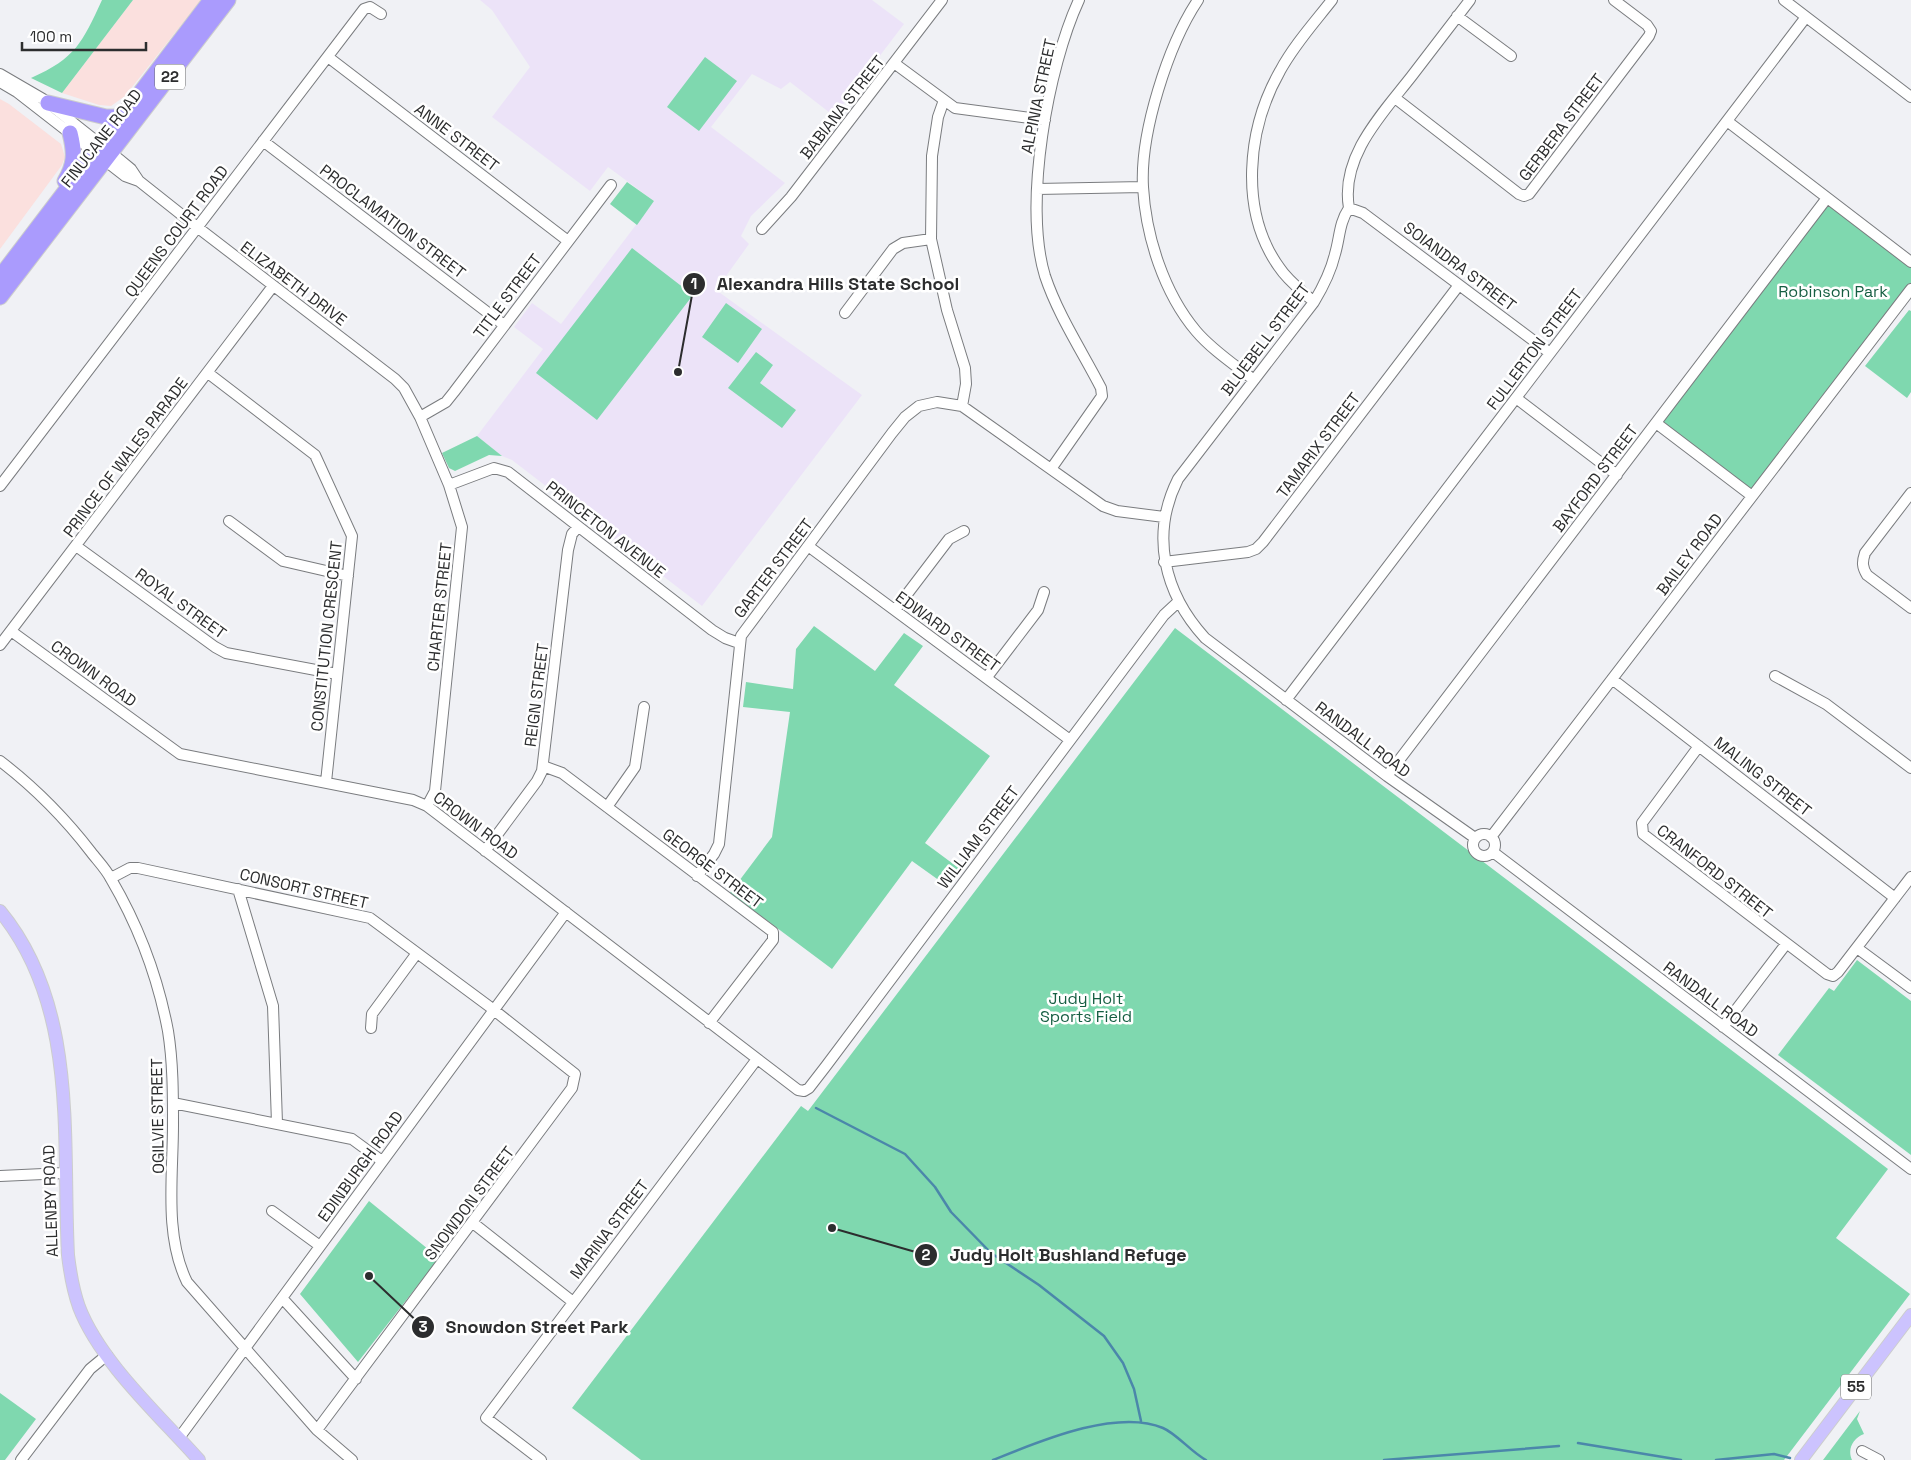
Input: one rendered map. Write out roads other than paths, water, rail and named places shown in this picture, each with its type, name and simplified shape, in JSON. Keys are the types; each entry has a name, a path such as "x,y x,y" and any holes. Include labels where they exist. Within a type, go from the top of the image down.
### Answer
{"highway":[{"name":"FINUCANE ROAD","path":"0,278 57,201 103,153 122,116 210,0"},
{"name":"FINUCANE ROAD","path":"0,297 103,153 228,0"},
{"path":"48,103 106,117 122,116"},
{"path":"57,201 60,188 72,170 74,160 70,133"}],"main road":[{"name":"ALLENBY ROAD","path":"0,911 25,951 50,1012 59,1047 63,1088 68,1254 72,1281 87,1324 107,1356 199,1460"},
{"name":"55","path":"1802,1460 1911,1315"}],"street":[{"name":"BABIANA STREET","path":"762,229 790,197 942,0"},
{"name":"ALPINIA STREET","path":"1051,469 1098,405 1102,396 1102,388 1053,298 1045,273 1041,251 1037,189 1045,120 1064,40 1079,0"},
{"path":"1198,0 1186,17 1168,61 1150,126 1143,187 1157,260 1182,312 1203,338 1254,380"},
{"path":"1314,302 1290,280 1270,252 1257,220 1252,178 1260,124 1272,86 1290,54 1332,0"},
{"name":"BLUEBELL STREET","path":"1236,662 1205,638 1191,622 1178,602 1164,562 1162,537 1164,517 1173,488 1184,470 1314,302 1326,281 1335,254 1342,219 1349,208 1346,194 1355,160 1368,133 1470,0"},
{"name":"GERBERA STREET","path":"1395,98 1519,194 1524,196 1529,194 1649,36 1650,30 1647,25 1614,0"},
{"path":"1784,0 1911,97"},
{"name":"QUEENS COURT ROAD","path":"0,486 364,8 370,7 381,14"},
{"path":"1457,16 1511,56"},
{"name":"FULLERTON STREET","path":"1286,700 1806,17"},
{"name":"ANNE STREET","path":"328,57 568,241"},
{"path":"894,63 955,108 964,111 1045,120"},
{"path":"0,74 48,103 103,153"},
{"path":"0,82 17,92 70,133 103,153"},
{"path":"944,100 938,117 932,156 931,239 946,310 965,368 966,384 962,406 1110,510 1164,517"},
{"path":"1726,122 1911,262"},
{"name":"PROCLAMATION STREET","path":"263,141 504,325"},
{"name":"ELIZABETH DRIVE","path":"103,153 131,169 139,181 395,379 404,388 420,417"},
{"name":"TITLE STREET","path":"420,417 446,402 611,185"},
{"path":"1037,189 1143,187"},
{"name":"BAYFORD STREET","path":"1387,776 1827,198"},
{"name":"SOIANDRA STREET","path":"1349,208 1363,213 1550,353"},
{"path":"845,313 893,249 903,243 931,239"},
{"name":"TAMARIX STREET","path":"1164,562 1248,552 1263,542 1459,285"},
{"name":"PRINCE OF WALES PARADE","path":"0,645 273,286"},
{"name":"BAILEY ROAD","path":"1492,837 1911,289"},
{"name":"CONSTITUTION CRESCENT","path":"208,372 315,455 352,536 326,782"},
{"path":"1516,398 1616,474"},
{"name":"GARTER STREET","path":"697,876 714,854 719,844 739,643 745,629 892,433 912,411 930,403 962,406"},
{"name":"CHARTER STREET","path":"420,417 449,485 462,527 462,547 435,791 427,806"},
{"path":"1656,423 1752,496"},
{"name":"PRINCETON AVENUE","path":"449,485 482,471 494,468 500,469 712,630 725,638 739,643"},
{"path":"1911,493 1865,553 1862,561 1867,575 1911,608"},
{"path":"228,521 283,561 296,566 348,576"},
{"name":"REIGN STREET","path":"485,851 537,781 543,766 568,550 572,534 578,527"},
{"path":"895,610 949,538 964,531"},
{"name":"ROYAL STREET","path":"76,546 215,647 226,653 337,674"},
{"name":"EDWARD STREET","path":"808,546 1070,740"},
{"path":"987,677 1038,610 1044,592"},
{"name":"WILLIAM STREET","path":"804,1092 826,1066 1164,615 1178,602"},
{"name":"CROWN ROAD","path":"11,630 180,754 413,800 427,806 756,1059 798,1090 804,1092"},
{"name":"RANDALL ROAD","path":"1236,662 1387,776 1475,838 1472,846 1478,855 1485,857 1493,852 1911,1169"},
{"path":"1775,676 1826,704 1911,768"},
{"name":"MALING STREET","path":"1612,679 1895,898"},
{"path":"607,806 635,767 644,707"},
{"name":"CRANFORD STREET","path":"1699,746 1642,823 1643,834 1827,974 1833,976 1857,948"},
{"name":"OGILVIE STREET","path":"0,761 48,803 75,831 111,878 147,956 160,995 171,1055 173,1223 180,1266 188,1282 317,1430 352,1460"},
{"name":"GEORGE STREET","path":"543,766 558,770 773,932 774,940 710,1023"},
{"path":"1475,838 1482,834 1492,837 1496,845 1493,852"},
{"name":"CONSORT STREET","path":"111,878 130,868 138,868 370,918 494,1010"},
{"path":"1911,877 1857,948 1911,988"},
{"path":"238,889 273,1006 277,1123"},
{"name":"EDINBURGH ROAD","path":"179,1438 246,1350 382,1161 566,912"},
{"path":"1723,1027 1786,944"},
{"path":"371,1028 372,1014 418,953"},
{"name":"SNOWDON STREET","path":"317,1430 572,1088 576,1078 573,1070 494,1010"},
{"name":"MARINA STREET","path":"541,1460 486,1418 756,1059"},
{"path":"173,1103 352,1139 382,1161"},
{"path":"0,1176 65,1173"},
{"path":"272,1211 320,1246"},
{"path":"472,1223 573,1302"},
{"path":"283,1299 356,1379"},
{"path":"21,1460 90,1369 107,1356"},
{"path":"1862,1451 1879,1460"}],"waterway":[{"path":"816,1108 905,1154 935,1187 951,1212 991,1253 1039,1285 1104,1336 1123,1363 1134,1389 1141,1421"},
{"path":"993,1460 1077,1430 1123,1422 1144,1423 1163,1428 1174,1434 1206,1460"},
{"path":"1578,1443 1681,1460"},
{"path":"1384,1460 1559,1446"},
{"path":"1716,1460 1774,1454 1790,1458"}],"place":[{"name":"Alexandra Hills State School","path":"678,372"},
{"name":"Judy Holt Bushland Refuge","path":"832,1228"},
{"name":"Snowdon Street Park","path":"369,1276"}],"park label":[{"name":"Robinson Park","path":"1833,291"},
{"name":"Judy Holt Sports Field","path":"1086,1007"}]}
